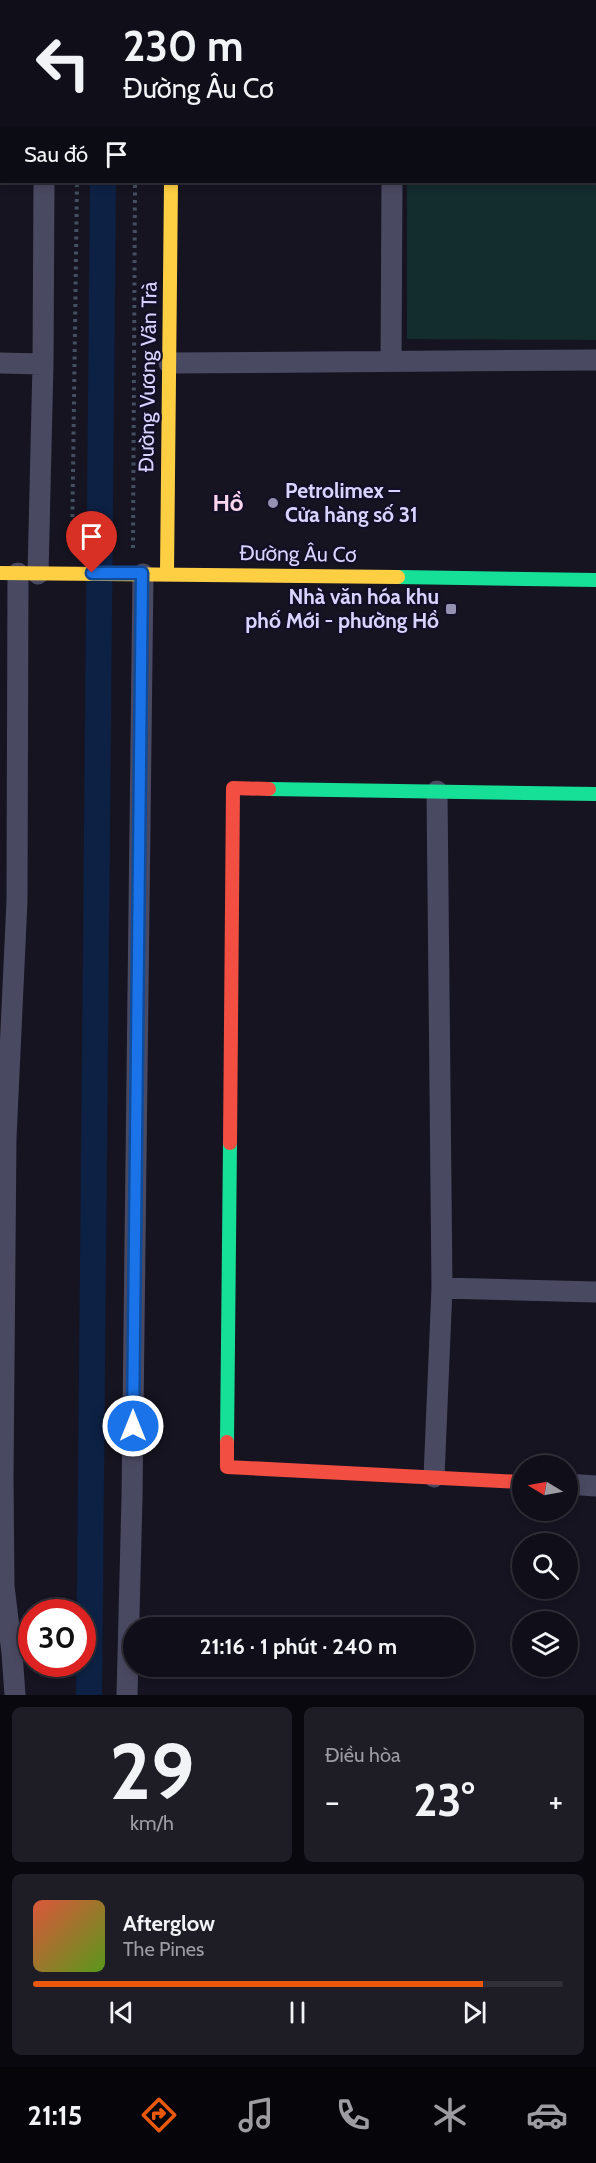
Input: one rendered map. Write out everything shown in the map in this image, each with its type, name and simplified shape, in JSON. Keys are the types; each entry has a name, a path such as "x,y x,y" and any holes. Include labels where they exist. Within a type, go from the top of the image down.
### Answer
{"street":[{"path":"15,1695 6,1654 4,1586 6,1138 17,900 19,573 43,364 44,183"},
{"name":"Đường Vương Văn Trà","path":"167,573 171,183"},
{"path":"391,361 392,183"},
{"path":"169,363 596,360"},
{"path":"0,363 43,364"},
{"name":"Đường Âu Cơ","path":"19,573 596,580"},
{"path":"127,1695 132,1497 138,573"},
{"path":"512,1481 227,1467 233,788 596,794"},
{"path":"434,1477 442,1288 437,791"},
{"path":"442,1288 596,1292"},
{"path":"578,1485 596,1486"}],"path":[{"path":"66,574 77,183"},
{"path":"135,183 138,573"}],"green space":[{"path":"407,183 596,183 596,340 407,339"}],"waterway":[{"path":"89,1695 103,183"}],"traffic: fast":[{"path":"398,577 596,580"},
{"path":"269,789 596,794"},
{"path":"227,1442 230,1143"}],"traffic: slow":[{"path":"167,573 171,183"},
{"path":"0,573 398,577"}],"traffic: jam":[{"path":"230,1143 233,788 269,789"},
{"path":"227,1442 227,1467 512,1481"}],"place":[{"name":"Petrolimex – Cửa hàng số 31","path":"273,503"},
{"name":"Nhà văn hóa khu phố Mới - phường Hồ","path":"451,609"}],"district":[{"name":"Hồ","path":"228,503"}],"route":[{"path":"92,573 142,573 133,1426"}]}
